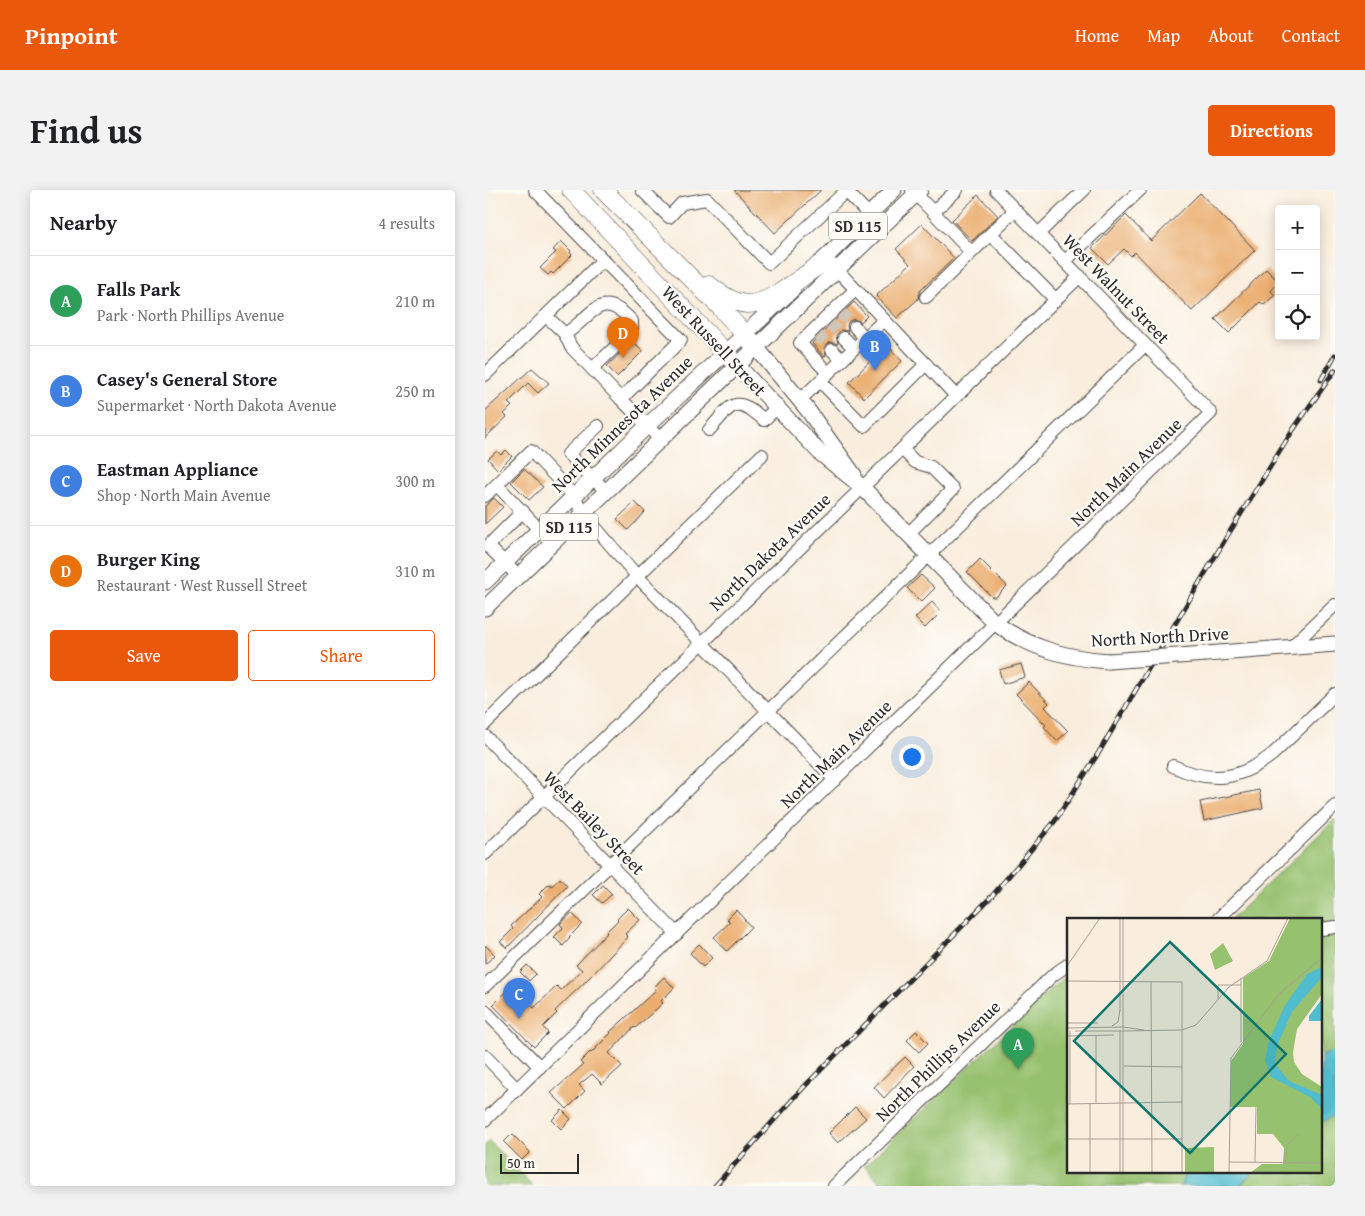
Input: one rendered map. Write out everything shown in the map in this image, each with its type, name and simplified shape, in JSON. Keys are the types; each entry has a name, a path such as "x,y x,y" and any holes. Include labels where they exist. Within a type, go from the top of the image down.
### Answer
{"highway":[{"name":"West Russell Street","path":"571,190 737,365"},
{"name":"West Russell Street","path":"603,190 751,341"},
{"path":"657,244 717,291 729,298 747,304 773,296 828,263"}],"main road":[{"name":"North Minnesota Avenue","path":"485,608 737,365 751,341 828,263 869,214 894,190"},
{"name":"North Minnesota Avenue","path":"828,263 881,227 916,191"},
{"name":"North Minnesota Avenue","path":"485,582 725,352 751,341"},
{"name":"West Russell Street","path":"751,341 799,401 862,487"},
{"name":"West Russell Street","path":"737,365 821,454 862,487 995,623"},
{"name":"North North Drive","path":"995,623 1011,634 1047,651 1081,659 1107,662 1335,644"}],"street":[{"name":"West Russell Street","path":"535,190 681,340 621,399"},
{"path":"642,190 669,217 682,204 707,199 769,263 846,191 881,227"},
{"path":"933,212 957,190"},
{"name":"West Walnut Street","path":"996,190 1211,414"},
{"path":"1038,234 1085,190"},
{"path":"1065,261 1140,190"},
{"path":"916,191 971,252"},
{"path":"925,296 1015,210"},
{"path":"991,234 1056,300"},
{"path":"485,375 603,260"},
{"path":"828,263 957,396"},
{"name":"North Dakota Avenue","path":"485,854 1080,276"},
{"path":"855,290 838,310 815,332 800,343 863,426 927,364"},
{"path":"565,334 598,307 610,306 624,312 632,321 633,327 630,333 592,369"},
{"path":"546,316 565,334 571,347 660,439"},
{"path":"799,401 884,320"},
{"path":"855,327 865,338"},
{"path":"844,338 854,348"},
{"path":"485,986 1145,345"},
{"path":"832,350 842,360"},
{"path":"709,430 732,405 740,403 752,409 764,420 777,407"},
{"name":"North Main Avenue","path":"485,1120 1211,414"},
{"path":"598,426 568,454 605,492"},
{"path":"901,449 915,462 931,467 953,489 908,534"},
{"path":"485,496 531,451 574,496 583,513 637,576 835,780"},
{"path":"485,724 763,455"},
{"path":"497,485 553,543"},
{"path":"518,576 488,546 523,511"},
{"path":"1290,648 1335,604"},
{"path":"1173,766 1184,772 1203,777 1217,778 1240,774 1273,754 1335,694"},
{"name":"West Bailey Street","path":"485,736 677,934"},
{"path":"1219,918 1335,806"},
{"name":"North Phillips Avenue","path":"834,1186 1053,975 1067,965"},
{"path":"485,1011 540,1067"},
{"path":"485,1056 517,1089"}],"green space":[{"path":"1335,819 1335,1186 884,1186 864,1166 1067,974 1067,1174 1323,1174 1323,918 1232,918"},
{"path":"489,1141 533,1186 485,1186 485,1145"}],"water":[{"path":"1335,1051 1335,1115 1323,1122 1323,1055"},
{"path":"1184,1174 1252,1174 1241,1186 1181,1186"}],"building":[{"path":"734,190 821,190 775,233"},
{"path":"1200,193 1255,250 1192,311 1135,252 1131,256 1124,249 1108,264 1092,248 1126,215 1151,241"},
{"path":"978,195 998,216 972,241 952,220"},
{"path":"922,224 954,258 920,291 918,299 897,318 876,296 910,264 896,249"},
{"path":"561,241 571,251 572,255 553,274 551,272 548,275 540,268 556,252 553,250"},
{"path":"1266,269 1275,278 1275,286 1271,291 1275,295 1264,305 1260,302 1229,333 1215,319"},
{"path":"854,302 867,316 861,322 854,319 849,321 847,325 848,331 841,330 836,335 838,344 830,342 826,345 824,348 826,355 824,357 812,343"},
{"path":"633,341 643,351 617,377 607,366"},
{"path":"887,345 902,361 864,398 849,382"},
{"path":"532,368 549,383 538,393 528,383 508,403 512,406 504,414 507,417 485,438 485,411"},
{"path":"506,450 512,456 498,470 488,459 497,451 501,455"},
{"path":"524,469 543,487 529,500 511,482"},
{"path":"494,498 503,507 485,524 485,506"},
{"path":"635,502 645,512 628,530 617,519"},
{"path":"980,559 1007,586 996,597 992,597 967,572"},
{"path":"921,575 935,588 921,602 907,588"},
{"path":"932,602 941,612 925,628 915,618"},
{"path":"1021,664 1025,677 1003,684 999,670"},
{"path":"1029,682 1049,703 1045,707 1068,731 1057,741 1044,727 1046,725 1016,694"},
{"path":"1259,790 1263,808 1204,821 1200,802"},
{"path":"560,878 567,886 507,948 500,942 513,929 511,926 542,897 539,894 549,884 552,886"},
{"path":"603,885 612,894 602,903 593,895"},
{"path":"628,908 640,920 625,934 628,937 555,1011 557,1013 543,1027 548,1033 534,1047 493,1005 507,991 519,1004 525,999 534,1008 557,986 561,990 582,970 576,965"},
{"path":"736,910 751,927 727,951 714,937 730,922 727,919"},
{"path":"572,913 582,924 563,946 554,937 563,928 560,924"},
{"path":"699,944 712,958 703,967 690,953"},
{"path":"485,945 495,955 485,964"},
{"path":"527,965 536,974 529,981 520,972"},
{"path":"664,977 674,988 661,1001 663,1003 634,1027 609,1053 622,1066 602,1084 592,1074 579,1085 585,1091 567,1109 551,1093 583,1065 580,1062 656,990 654,987"},
{"path":"916,1031 928,1043 919,1052 907,1040"},
{"path":"905,1057 914,1066 884,1098 874,1087"},
{"path":"855,1107 866,1118 838,1143 829,1133"},
{"path":"562,1110 571,1119 561,1129 552,1120"},
{"path":"512,1134 530,1152 522,1160 504,1142"}],"tunnel":[{"path":"839,311 855,327"},
{"path":"828,322 844,338"},
{"path":"816,333 832,350"}],"railway":[{"path":"1321,380 1335,355"},
{"path":"715,1186 802,1089 992,896 1055,821 1099,752 1229,533 1293,430 1335,370"}],"place":[{"name":"Burger King","path":"623,358"},
{"name":"Casey's General Store","path":"875,371"},
{"name":"Eastman Appliance","path":"519,1019"},
{"name":"Falls Park","path":"1018,1069"}]}
